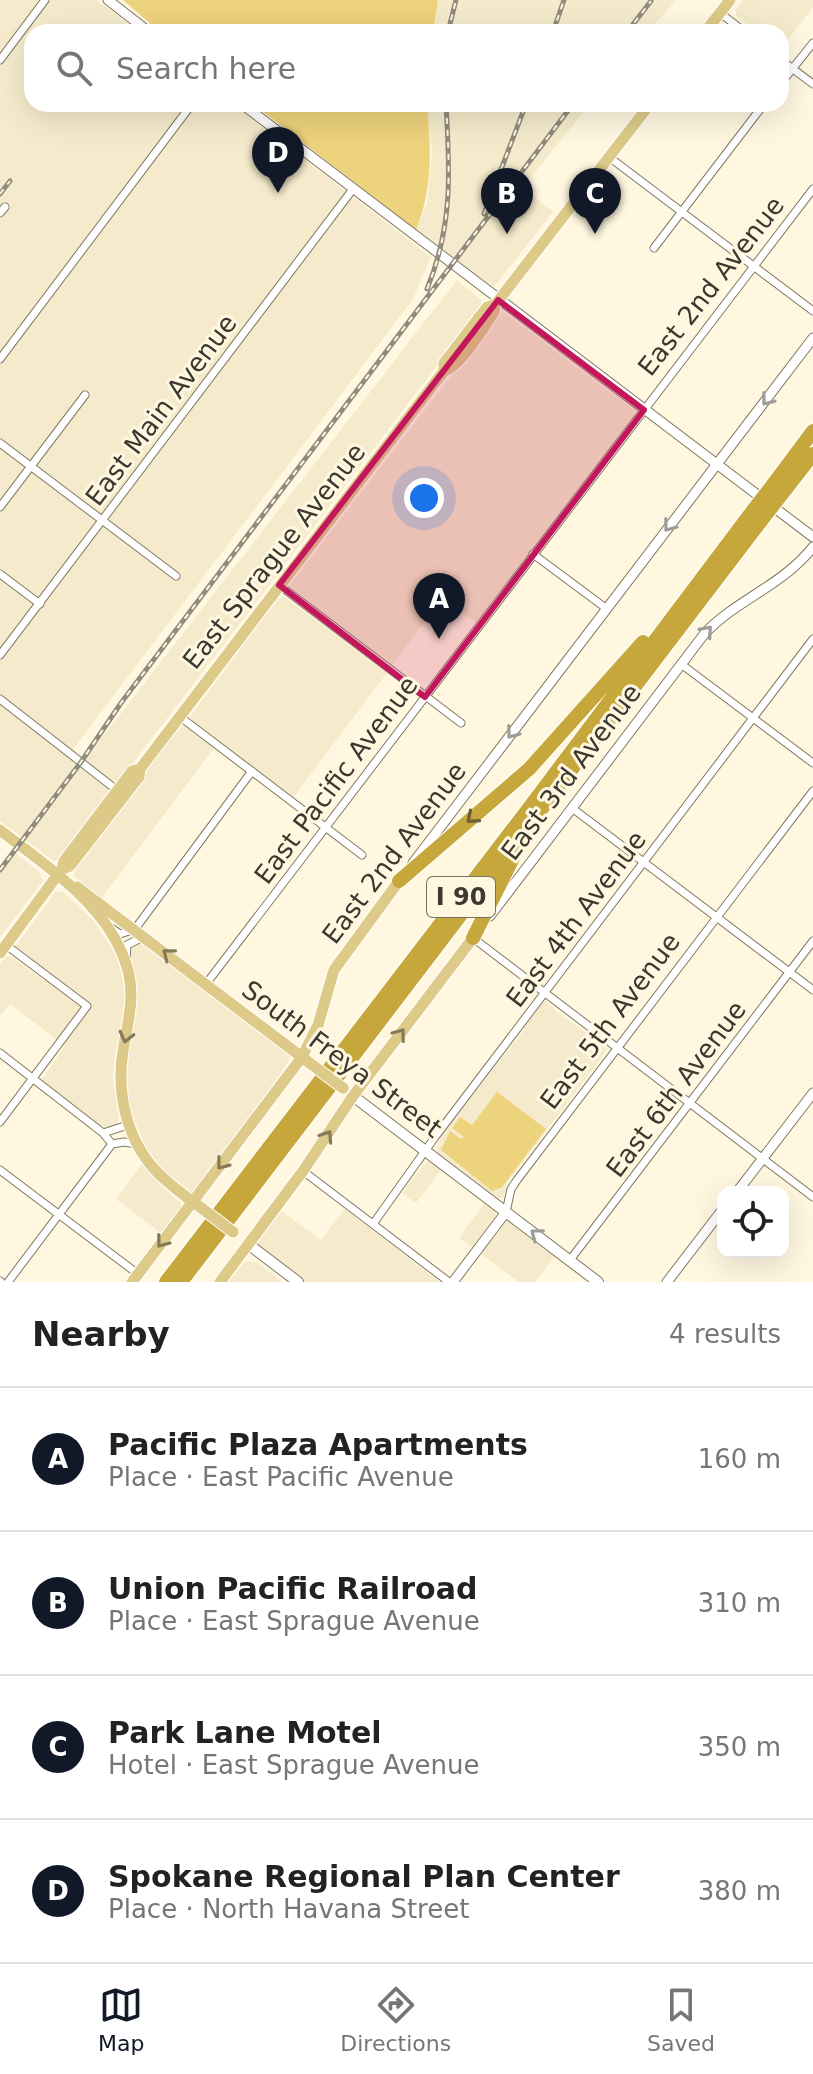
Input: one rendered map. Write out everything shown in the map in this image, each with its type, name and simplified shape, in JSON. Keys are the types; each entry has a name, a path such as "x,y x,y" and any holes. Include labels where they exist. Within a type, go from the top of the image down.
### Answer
{"highway":[{"name":"I 90","path":"181,1282 529,826 777,490 813,431"},
{"name":"I 90","path":"777,490 813,454"},
{"name":"I 90","path":"166,1282 734,536 759,513"},
{"path":"399,881 529,769 585,709 734,536"},
{"path":"473,938 529,826"}],"main road":[{"path":"711,24 730,0"},
{"name":"East Sprague Avenue","path":"60,872 70,866 139,777 140,769 179,716 444,371 451,369 462,355 494,312 496,302 644,112"},
{"name":"East Sprague Avenue","path":"3,949 132,771 140,769"},
{"path":"0,830 60,872 105,924 125,961 132,1007 120,1078 128,1125 137,1144 154,1169 298,1282"},
{"name":"South Freya Street","path":"60,872 598,1282"},
{"name":"East 2nd Avenue","path":"135,1278 302,1057 322,1012 334,970 399,881"},
{"name":"East 3rd Avenue","path":"222,1279 303,1171 348,1092 473,938"},
{"path":"222,1279 240,1262 262,1255"}],"street":[{"path":"27,24 45,0"},
{"path":"108,0 139,24"},
{"path":"720,13 734,24"},
{"path":"0,60 24,28"},
{"path":"789,72 813,43"},
{"path":"789,66 813,84"},
{"path":"0,359 186,112"},
{"path":"252,112 496,302 813,537"},
{"path":"654,248 758,112"},
{"path":"609,157 813,311"},
{"name":"East Main Avenue","path":"0,655 353,189"},
{"name":"East 2nd Avenue","path":"644,410 813,189"},
{"path":"716,464 813,338"},
{"path":"0,507 85,395"},
{"name":"East Pacific Avenue","path":"206,984 644,410"},
{"path":"0,443 176,576"},
{"name":"East 2nd Avenue","path":"399,881 716,464"},
{"name":"East 3rd Avenue","path":"473,938 681,664 722,615 787,575 813,547"},
{"path":"533,554 607,609"},
{"path":"0,574 40,604"},
{"path":"279,585 461,723"},
{"name":"East 4th Avenue","path":"373,1224 435,1137 813,639"},
{"path":"681,664 813,763"},
{"path":"0,699 118,791"},
{"path":"179,716 362,855"},
{"path":"125,961 127,945 140,932 252,771"},
{"name":"East 5th Avenue","path":"451,1282 506,1212 511,1189 813,791"},
{"path":"572,808 813,990"},
{"path":"105,924 120,934 140,932"},
{"path":"473,938 813,1197"},
{"name":"East 6th Avenue","path":"570,1260 813,941"},
{"path":"0,1122 87,1006 3,949"},
{"path":"0,1053 103,1133 112,1144"},
{"path":"742,1186 813,1093"},
{"path":"103,1133 128,1125"},
{"path":"8,1282 112,1144 137,1144"},
{"path":"0,1170 59,1214 135,1278"},
{"path":"303,1171 451,1282"},
{"path":"667,1282 717,1217"}],"highlighted area":[{"path":"498,300 644,410 425,697 279,585"}],"shaded area":[{"path":"0,0 97,0 128,24 24,24 24,112 242,112 431,257 413,299 72,751 81,758 22,837 0,821"},
{"path":"123,0 438,0 434,24 151,24"},
{"path":"438,0 676,0 655,24 434,24"},
{"path":"743,0 813,0 813,7 789,38 789,24 747,24 736,16 736,9"},
{"path":"263,112 428,112 429,168 422,214 416,230"},
{"path":"428,112 584,112 523,187 553,212 494,287 416,230 427,203 432,152"},
{"path":"457,280 481,300 482,307 120,780 112,782 84,761"},
{"path":"500,313 505,313 635,411 635,415 476,623 443,598 391,666 289,586"},
{"path":"283,596 387,673 293,798 190,716"},
{"path":"184,726 214,748 101,899 74,876 73,867 179,728"},
{"path":"79,767 107,788 109,793 60,859 54,861 25,840"},
{"path":"15,853 38,871 43,881 0,937 0,873"},
{"path":"56,891 63,892 94,921 115,953 121,972 125,993 124,1014 113,1078 119,1119 117,1125 110,1128 96,1124 41,1081 65,1046 10,1004 0,1016 0,964 5,957 11,956 44,981 49,975 15,947"},
{"path":"140,943 291,1056 262,1105 191,1194 166,1175 145,1147 127,1102 126,1057 136,1000 128,952 132,945"},
{"path":"543,1001 608,1049 507,1183 504,1196 498,1199 437,1154 436,1150 440,1137"},
{"path":"497,1092 546,1129 502,1187 492,1191 441,1150 450,1131 461,1139 464,1137 452,1128 460,1117 472,1125"},
{"path":"430,1161 441,1170 416,1203 402,1193"},
{"path":"142,1164 181,1203 162,1234 116,1199"},
{"path":"485,1203 495,1210 496,1215 472,1247 459,1238"},
{"path":"345,1209 439,1282 304,1282 256,1245 255,1241 280,1210 321,1240"},
{"path":"507,1221 555,1257 535,1282 519,1282 481,1254"},
{"path":"246,1261 257,1262 282,1282 227,1282"}],"railway":[{"path":"450,24 456,0"},
{"path":"556,24 564,0"},
{"path":"633,24 651,1"},
{"path":"427,289 442,243 448,198 446,112"},
{"path":"484,214 523,112"},
{"path":"0,870 121,703 567,112"},
{"path":"0,194 10,181"}],"place":[{"name":"Spokane Regional Plan Center","path":"278,193"},
{"name":"Union Pacific Railroad","path":"507,234"},
{"name":"Park Lane Motel","path":"595,234"},
{"name":"Pacific Plaza Apartments","path":"439,639"}]}
